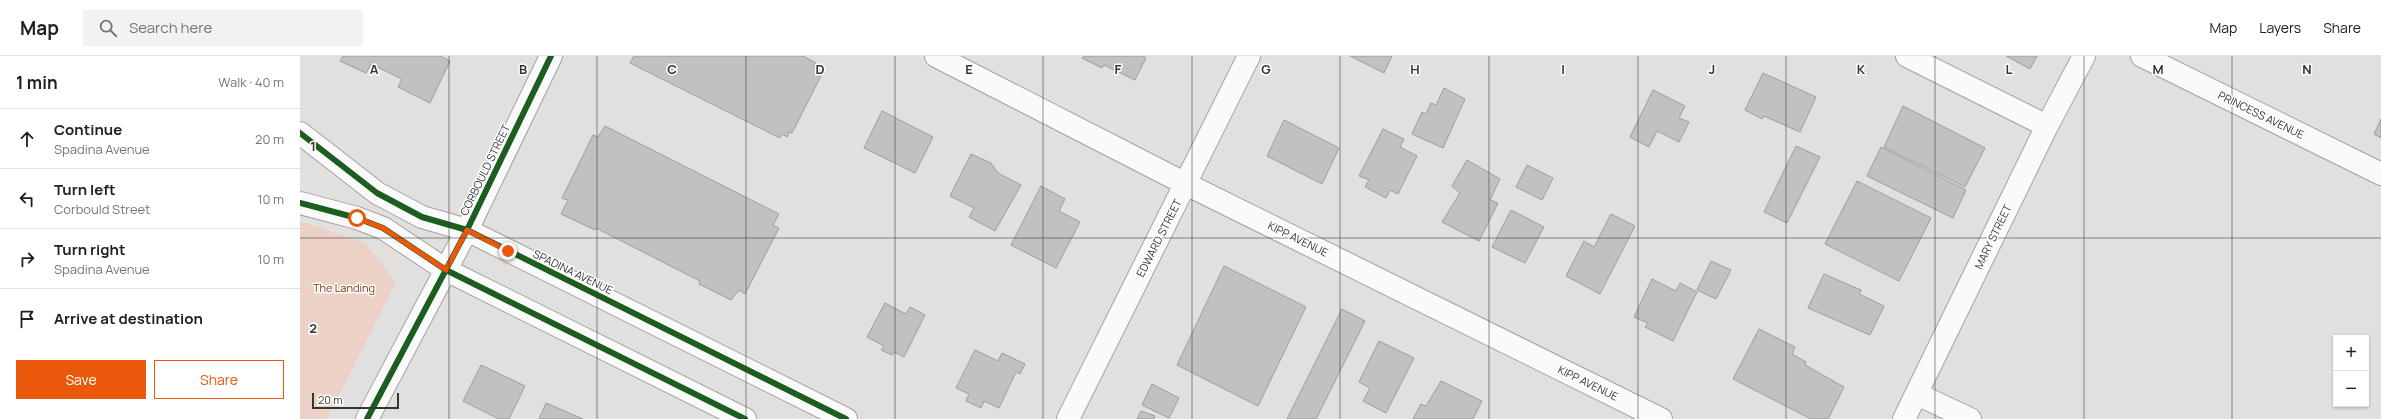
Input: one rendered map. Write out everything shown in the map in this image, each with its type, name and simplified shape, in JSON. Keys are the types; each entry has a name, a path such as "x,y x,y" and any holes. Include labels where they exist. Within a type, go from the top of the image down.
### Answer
{"street":[{"name":"CORBOULD STREET","path":"367,419 467,230 551,56"},
{"name":"KIPP AVENUE","path":"936,56 1186,184 1661,419"},
{"name":"EDWARD STREET","path":"1068,419 1249,56"},
{"path":"1907,56 2047,126"},
{"name":"MARY STREET","path":"1904,419 2047,126 2084,56"},
{"name":"PRINCESS AVENUE","path":"2142,56 2381,174"},
{"name":"SPADINA AVENUE","path":"300,133 377,193 422,217 467,230 846,419"},
{"path":"300,203 357,218 383,228 446,270 745,419"},
{"path":"1917,394 1970,419"}],"green space":[{"name":"The Landing","path":"300,221 365,243 396,282 327,419 300,419"}],"building":[{"path":"343,56 440,56 450,61 430,103 398,87 402,79 371,64 366,73 340,61"},
{"path":"634,56 803,56 816,63 814,66 820,70 818,74 821,76 792,133 789,132 787,137 782,134 780,138 630,63"},
{"path":"1084,56 1143,56 1146,58 1135,80 1104,65 1102,68 1082,58"},
{"path":"1350,56 1392,56 1384,73"},
{"path":"2006,56 2037,56 2030,69"},
{"path":"1763,73 1816,97 1800,132 1764,116 1762,119 1745,110"},
{"path":"1444,88 1465,99 1443,148 1412,134 1422,112 1426,114 1431,103 1436,105"},
{"path":"1653,90 1685,106 1679,118 1689,122 1679,142 1657,131 1649,147 1630,137"},
{"path":"1903,106 1985,148 1965,187 1884,147"},
{"path":"882,111 933,137 915,173 864,148"},
{"path":"2381,119 2381,138 2374,134"},
{"path":"1284,120 1339,148 1322,184 1267,156"},
{"path":"605,126 779,214 773,225 779,228 745,294 739,290 731,300 699,284 700,281 596,228 595,230 561,214 568,200 562,198 593,135 598,137"},
{"path":"1383,129 1404,139 1400,147 1417,156 1398,194 1390,190 1386,198 1365,187 1369,180 1359,176"},
{"path":"1796,146 1820,157 1787,223 1764,212"},
{"path":"1881,147 1966,190 1953,218 1867,176"},
{"path":"971,154 991,163 998,173 1021,185 995,231 969,217 974,208 950,196"},
{"path":"1467,160 1500,179 1490,200 1498,203 1479,241 1442,222 1460,193 1452,186"},
{"path":"1527,165 1553,178 1542,200 1516,187"},
{"path":"1857,181 1931,218 1899,281 1825,244"},
{"path":"1041,186 1065,199 1059,211 1080,222 1056,268 1011,245"},
{"path":"1511,210 1544,227 1525,263 1492,247"},
{"path":"1611,214 1635,226 1600,294 1566,276 1584,241 1594,247"},
{"path":"1711,261 1731,270 1716,299 1697,290"},
{"path":"1224,266 1306,307 1258,406 1177,365"},
{"path":"1824,274 1861,290 1859,294 1884,306 1870,335 1808,308"},
{"path":"1652,279 1676,291 1680,283 1697,292 1673,341 1645,327 1648,323 1634,317"},
{"path":"885,303 906,314 910,307 925,315 904,357 894,352 892,355 881,350 884,346 867,337"},
{"path":"1342,309 1365,321 1316,419 1287,419"},
{"path":"1759,329 1795,347 1792,354 1806,362 1805,365 1844,387 1828,419 1811,419 1733,379"},
{"path":"1379,341 1414,358 1386,413 1363,401 1370,388 1359,382"},
{"path":"975,350 998,361 1002,353 1025,364 1020,374 1016,372 999,408 984,401 981,408 966,401 969,394 956,388"},
{"path":"481,365 525,386 509,419 499,419 463,401"},
{"path":"1441,381 1482,401 1473,419 1413,419 1421,404 1426,406"},
{"path":"1152,384 1179,398 1169,418 1142,405"},
{"path":"546,403 583,419 539,419"},
{"path":"1141,411 1155,416 1154,419 1137,419"}],"cycle path":[{"path":"367,419 467,230 551,56"},
{"path":"300,133 377,193 422,217 467,230 846,419"},
{"path":"300,203 357,218 383,228 446,270 745,419"}],"route":[{"path":"357,218 383,228 446,270 467,230 508,251"}]}
